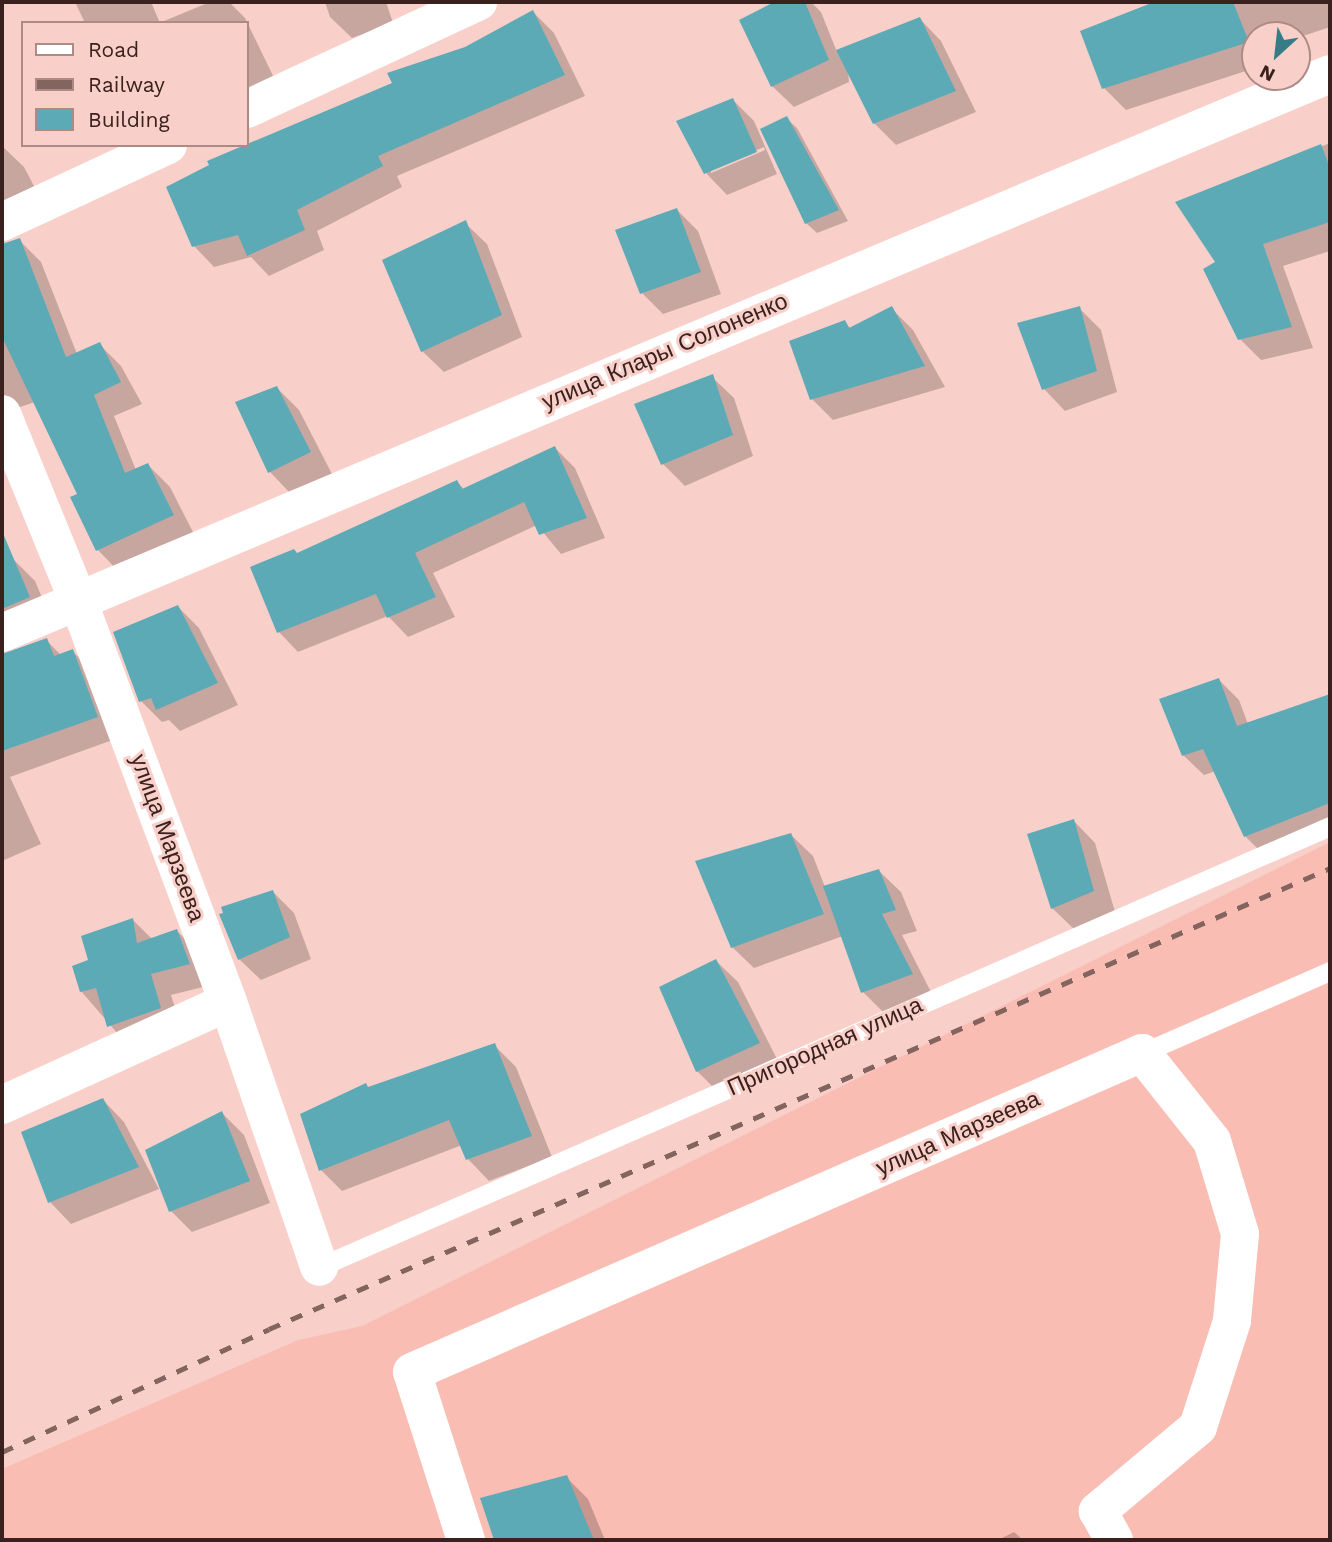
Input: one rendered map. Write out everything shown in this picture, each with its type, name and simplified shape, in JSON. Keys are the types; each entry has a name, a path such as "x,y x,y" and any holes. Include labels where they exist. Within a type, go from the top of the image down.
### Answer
{"street":[{"path":"248,109 478,2"},
{"name":"улица Клары Солоненко","path":"2,633 78,598 1330,74"},
{"path":"2,222 164,147"},
{"name":"улица Марзеева","path":"2,414 78,598 228,1002 319,1267"},
{"path":"2,1105 228,1002"},
{"path":"1114,1540 1098,1511 1198,1427 1232,1321 1240,1234 1212,1141 1142,1053"},
{"name":"улица Марзеева","path":"466,1540 412,1372 1142,1053"}],"lane":[{"name":"Пригородная улица","path":"319,1267 1330,826"},
{"path":"1142,1053 1330,971"}],"shaded area":[{"path":"1330,842 1330,1540 2,1540 2,1469 298,1340 362,1326"}],"building":[{"path":"774,2 805,2 829,60 771,87 739,20"},
{"path":"1154,2 1233,2 1241,22 1241,45 1102,89 1080,31"},
{"path":"533,10 565,75 378,156 383,166 297,210 305,230 247,256 238,235 192,247 166,187 209,165 207,161 240,147 248,147 248,144 392,83 387,73 465,47"},
{"path":"920,17 956,91 873,124 836,50"},
{"path":"733,98 757,152 704,174 676,121"},
{"path":"787,116 839,210 805,224 760,129"},
{"path":"1321,144 1330,168 1330,222 1263,244 1292,327 1238,340 1203,269 1215,262 1175,202"},
{"path":"677,208 701,272 640,294 615,230"},
{"path":"466,220 502,315 421,352 382,260"},
{"path":"20,238 66,357 100,342 121,382 94,395 125,473 148,463 174,515 96,551 70,497 77,494 2,337 2,244"},
{"path":"892,306 925,366 810,400 789,341 845,320 849,328"},
{"path":"1080,306 1097,371 1042,390 1017,323"},
{"path":"713,374 733,435 661,465 634,404"},
{"path":"277,386 311,452 268,473 235,402"},
{"path":"555,446 587,518 539,535 524,502 415,553 436,597 387,618 376,594 277,633 250,567 294,549 297,553 457,480 462,489"},
{"path":"2,531 30,597 2,609"},
{"path":"178,605 218,683 156,710 151,698 139,702 113,632"},
{"path":"47,638 54,656 73,649 98,717 2,751 2,654"},
{"path":"1219,678 1237,726 1330,694 1330,803 1244,837 1203,749 1182,756 1159,699"},
{"path":"1074,819 1094,891 1051,909 1027,834"},
{"path":"791,833 824,914 731,948 695,861"},
{"path":"879,869 896,910 882,914 913,974 861,993 823,886"},
{"path":"273,890 290,937 238,960 219,914 223,913 221,907"},
{"path":"133,918 137,943 177,929 190,964 151,974 161,1008 107,1027 96,988 80,992 72,966 88,960 81,936"},
{"path":"716,959 760,1043 696,1072 659,987"},
{"path":"495,1043 532,1136 466,1160 449,1120 319,1171 300,1114 366,1083 368,1087"},
{"path":"103,1098 139,1167 48,1203 21,1132"},
{"path":"222,1111 250,1181 169,1212 145,1150"},
{"path":"567,1475 594,1540 494,1540 480,1498"}],"railway":[{"path":"2,1452 269,1329 1330,868"}]}
